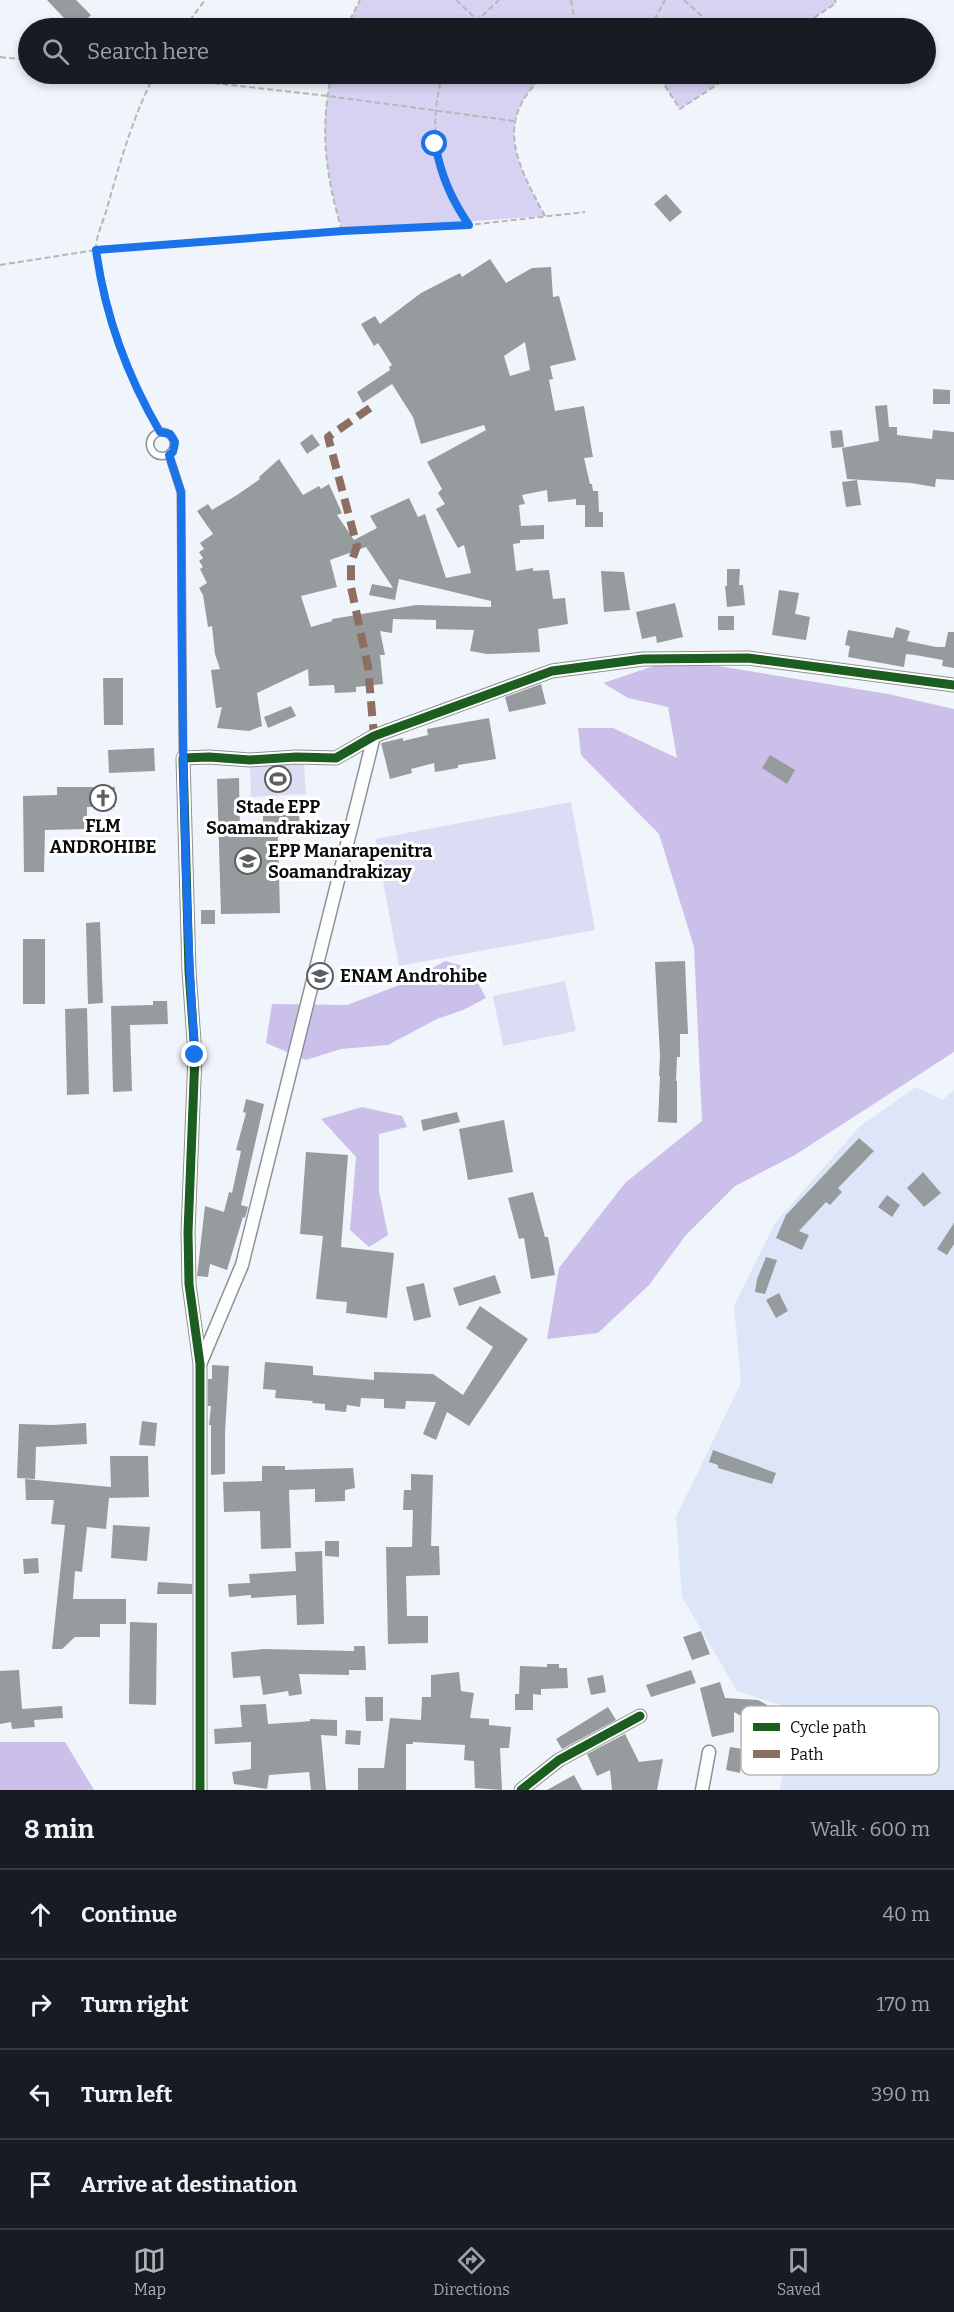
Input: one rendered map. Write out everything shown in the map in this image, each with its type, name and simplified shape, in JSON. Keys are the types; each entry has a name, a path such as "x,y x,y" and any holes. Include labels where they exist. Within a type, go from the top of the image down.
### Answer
{"street":[{"path":"200,1790 200,1364 189,1284 188,1253 195,1055 189,971 183,759 209,757 250,760 296,757 336,758 374,736 552,671 643,659 748,658 954,685"},
{"path":"200,1364 242,1265 374,736"},
{"path":"521,1790 559,1760 640,1716"},
{"path":"702,1790 709,1752"}],"lane":[{"path":"160,432 173,437 175,447 169,455 160,456 152,451 150,441 160,432"},
{"path":"169,455 181,492 183,759"}],"path":[{"path":"192,18 205,0"},
{"path":"351,18 360,0"},
{"path":"456,0 475,18"},
{"path":"479,18 499,0"},
{"path":"571,0 574,18"},
{"path":"655,18 665,0"},
{"path":"684,0 704,18"},
{"path":"813,18 836,3 835,0"},
{"path":"0,57 18,59"},
{"path":"151,84 122,158 96,250 104,298 114,336 134,385 160,432"},
{"path":"229,84 514,121"},
{"path":"330,84 325,132 326,157 335,206 343,231"},
{"path":"441,84 435,110 435,144 443,178 454,203 469,225"},
{"path":"536,84 524,98 514,121 514,144 521,167 545,216"},
{"path":"663,84 680,109 718,84"},
{"path":"0,265 96,250 343,231 469,225 585,212"}],"shaded area":[{"path":"360,0 835,0 836,3 814,18 351,18"},
{"path":"330,84 536,84 519,108 515,125 515,143 526,178 545,216 343,231 328,173 325,113"},
{"path":"663,84 718,84 680,109"},
{"path":"675,659 888,694 954,709 954,1052 795,1155 735,1186 686,1235 649,1285 598,1333 547,1339 559,1268 625,1183 702,1121 694,947 659,834 581,755 578,728 613,728 677,758 668,707 628,698 603,683"},
{"name":"Stade EPP Soamandrakizay","path":"304,762 306,794 251,797 250,765"},
{"path":"571,802 595,930 399,966 375,839"},
{"path":"445,961 470,968 486,998 463,1010 437,1019 388,1045 341,1049 306,1060 266,1043 272,1004 347,1005 410,981"},
{"path":"565,981 576,1031 503,1046 493,996"},
{"path":"916,1087 942,1100 954,1090 954,1790 779,1790 783,1775 939,1775 939,1706 784,1706 737,1691 682,1597 676,1517 741,1383 734,1306 775,1223 859,1127"},
{"path":"362,1107 402,1116 407,1127 379,1134 379,1191 388,1235 369,1247 350,1230 356,1157 321,1119"},
{"path":"0,1742 65,1742 94,1790 0,1790"}],"building":[{"path":"47,0 76,0 91,15 88,18 64,18"},
{"path":"666,194 682,212 670,222 654,204"},
{"path":"490,259 506,283 532,268 551,267 553,297 559,296 576,360 550,366 553,379 549,380 555,411 584,406 593,457 584,458 590,484 592,484 593,491 598,491 599,512 603,512 603,527 585,527 585,505 576,505 576,499 548,502 547,490 522,495 525,504 519,505 521,526 544,525 544,539 520,540 520,543 513,544 516,571 533,568 533,571 549,570 553,599 565,598 568,624 538,629 540,652 487,654 470,651 474,630 436,629 436,620 393,619 392,633 380,631 385,655 380,655 383,684 356,687 356,692 335,693 334,685 309,686 308,669 257,693 262,726 249,731 217,728 222,707 216,708 211,670 220,669 215,654 212,626 208,627 203,595 199,588 207,583 200,569 203,567 199,561 203,558 199,552 204,549 200,543 213,534 197,511 208,504 212,510 237,495 260,479 259,477 279,459 303,495 319,486 321,489 329,484 342,513 337,515 354,540 377,528 370,516 409,498 418,517 425,514 446,578 471,573 464,545 458,548 436,509 445,504 438,493 442,489 427,462 486,430 484,425 421,444 413,417 392,384 363,403 357,392 390,370 389,367 392,365 378,343 374,346 361,324 375,316 380,324 421,293 460,273 462,277","holes":["525,342 530,370 510,376 504,356","366,547 393,588 372,584 369,595 395,600 399,579 491,601 491,607 416,605 332,619 332,621 311,627 301,596 337,587 330,560"]},
{"path":"933,389 950,390 950,404 933,404"},
{"path":"887,405 889,427 897,427 897,435 932,439 933,430 954,432 954,480 936,479 935,487 911,483 847,479 842,448 879,441 875,406"},
{"path":"842,430 844,447 832,448 830,431"},
{"path":"312,434 320,445 307,454 300,443"},
{"path":"857,480 861,505 846,507 842,482"},
{"path":"727,569 740,569 739,585 743,585 745,605 727,607 725,586 727,586"},
{"path":"601,571 624,572 630,610 604,612"},
{"path":"779,590 799,593 795,614 810,617 806,640 772,635"},
{"path":"675,603 683,637 657,643 656,636 642,639 636,612"},
{"path":"718,616 734,616 734,630 718,630"},
{"path":"896,627 910,631 907,641 936,647 945,647 948,632 954,632 954,668 942,666 943,660 906,654 904,667 848,657 850,646 845,645 848,630 893,638"},
{"path":"103,678 123,678 123,725 104,725"},
{"path":"541,684 546,704 509,712 505,697"},
{"path":"291,706 296,716 268,728 264,717"},
{"path":"489,718 496,759 458,765 458,768 435,772 434,763 411,769 412,773 390,779 381,743 428,735 427,729"},
{"path":"154,748 155,771 109,773 108,750"},
{"path":"770,755 795,770 787,784 762,768"},
{"path":"239,778 240,833 263,832 263,807 277,807 277,811 299,810 300,836 278,837 280,913 221,914 217,779"},
{"path":"57,787 115,787 115,807 87,807 87,829 45,830 44,872 24,872 23,796 57,795"},
{"path":"201,910 215,910 215,924 201,924"},
{"path":"100,922 103,1003 88,1004 86,923"},
{"path":"23,939 45,939 45,1004 23,1004"},
{"path":"685,961 688,1034 680,1034 680,1057 677,1057 677,1123 658,1122 660,1056 655,962"},
{"path":"153,1001 167,1001 168,1024 130,1025 132,1091 113,1092 111,1006 153,1005"},
{"path":"87,1008 89,1094 67,1095 65,1009"},
{"path":"246,1099 264,1104 241,1205 248,1207 245,1218 243,1217 227,1270 210,1264 208,1277 197,1276 205,1206 224,1212 229,1192 232,1193 241,1151 236,1150 246,1113 243,1112"},
{"path":"457,1112 460,1122 423,1131 421,1120"},
{"path":"504,1120 513,1172 468,1180 459,1129"},
{"path":"859,1138 874,1151 838,1188 842,1192 830,1205 826,1202 799,1231 809,1235 802,1250 776,1238 786,1215"},
{"path":"306,1152 348,1155 341,1247 394,1253 387,1318 346,1313 347,1302 316,1299 323,1236 300,1234"},
{"path":"923,1172 941,1193 924,1207 907,1188"},
{"path":"533,1192 545,1237 548,1237 555,1275 531,1279 524,1238 519,1239 508,1198"},
{"path":"887,1195 900,1205 892,1217 878,1207"},
{"path":"954,1223 954,1244 947,1255 937,1249"},
{"path":"766,1257 777,1260 765,1294 755,1292 757,1279"},
{"path":"495,1275 501,1293 459,1306 453,1288"},
{"path":"424,1283 431,1317 414,1321 406,1287"},
{"path":"779,1293 788,1311 776,1318 766,1300"},
{"path":"480,1306 528,1339 469,1426 447,1412 436,1440 423,1434 436,1402 406,1401 405,1409 384,1408 384,1399 361,1398 360,1407 347,1405 346,1412 325,1410 325,1404 312,1403 313,1401 275,1398 276,1390 263,1389 265,1362 313,1366 313,1375 374,1380 374,1372 433,1374 463,1395 493,1347 466,1328"},
{"path":"212,1365 229,1366 225,1474 211,1475 211,1425 209,1425 211,1406 208,1406 208,1379 212,1379"},
{"path":"142,1421 157,1423 155,1446 139,1445"},
{"path":"86,1423 87,1444 36,1447 35,1479 17,1478 19,1424"},
{"path":"713,1450 776,1473 772,1484 718,1468 718,1465 709,1462"},
{"path":"110,1456 148,1456 149,1497 109,1498 106,1529 87,1527 82,1572 75,1571 73,1599 126,1599 126,1624 100,1624 100,1637 75,1637 62,1649 52,1649 65,1525 51,1524 54,1500 26,1500 25,1479 111,1487"},
{"path":"262,1466 285,1466 285,1470 353,1468 355,1488 345,1490 345,1501 315,1502 315,1489 289,1490 291,1548 261,1549 260,1511 224,1512 223,1482 262,1481"},
{"path":"411,1474 433,1475 431,1546 439,1546 440,1575 406,1576 407,1616 428,1616 428,1643 388,1644 386,1547 412,1547 413,1510 403,1510 404,1490 411,1490"},
{"path":"113,1525 150,1527 147,1561 111,1558"},
{"path":"325,1541 339,1541 339,1557 325,1556"},
{"path":"322,1551 324,1624 297,1625 296,1595 229,1597 228,1584 250,1583 249,1574 296,1571 295,1552"},
{"path":"38,1558 39,1573 24,1574 23,1559"},
{"path":"158,1582 192,1584 192,1594 157,1594"},
{"path":"130,1622 157,1623 156,1705 129,1704"},
{"path":"701,1631 710,1654 692,1660 683,1637"},
{"path":"354,1646 365,1646 366,1670 349,1670 349,1675 299,1674 302,1694 289,1696 288,1691 263,1695 260,1676 233,1678 231,1652 264,1649 354,1651"},
{"path":"547,1664 559,1664 559,1668 567,1668 568,1688 541,1689 541,1695 533,1694 533,1710 515,1710 515,1694 519,1694 520,1666 547,1667"},
{"path":"19,1670 22,1709 62,1706 63,1718 34,1720 35,1727 12,1729 11,1722 0,1724 0,1671"},
{"path":"691,1670 696,1683 651,1697 646,1685"},
{"path":"459,1672 461,1691 474,1693 470,1718 489,1719 489,1725 511,1727 509,1748 500,1748 502,1790 475,1788 474,1761 464,1760 465,1745 413,1742 413,1744 406,1744 406,1790 358,1790 358,1768 384,1768 390,1718 421,1720 422,1697 431,1697 431,1675"},
{"path":"603,1675 606,1692 591,1695 587,1678"},
{"path":"720,1682 725,1698 758,1700 769,1706 741,1706 741,1716 734,1712 734,1732 712,1737 700,1688"},
{"path":"365,1697 383,1697 383,1721 366,1721"},
{"path":"266,1704 268,1724 310,1721 310,1719 337,1720 337,1736 321,1735 326,1790 311,1790 309,1772 269,1775 267,1789 234,1784 232,1772 251,1769 251,1742 215,1744 214,1729 242,1727 240,1705"},
{"path":"608,1707 616,1720 562,1749 556,1739"},
{"path":"346,1730 361,1731 360,1745 345,1744"},
{"path":"625,1734 639,1762 663,1759 657,1790 612,1790 610,1770 597,1776 587,1754"},
{"path":"730,1747 741,1749 740,1773 726,1770"},
{"path":"574,1775 582,1790 547,1790"}],"marked path":[{"path":"370,408 328,437 357,546 351,563 351,587 368,667 374,736"}],"cycle path":[{"path":"200,1790 200,1364 189,1284 188,1232 195,1055 189,971 183,758 250,760 296,757 336,758 374,736 552,671 643,659 748,658 954,685"},
{"path":"521,1790 559,1760 640,1716"}],"place":[{"name":"Stade EPP Soamandrakizay","path":"278,779"},
{"name":"FLM ANDROHIBE","path":"103,798"},
{"name":"EPP Manarapenitra Soamandrakizay","path":"248,861"},
{"name":"ENAM Androhibe","path":"320,976"}],"route":[{"path":"195,1055 183,824 181,492 169,455 173,452 175,442 170,434 160,432 123,361 106,307 96,250 343,231 469,225 450,195 438,162 435,144"}]}
